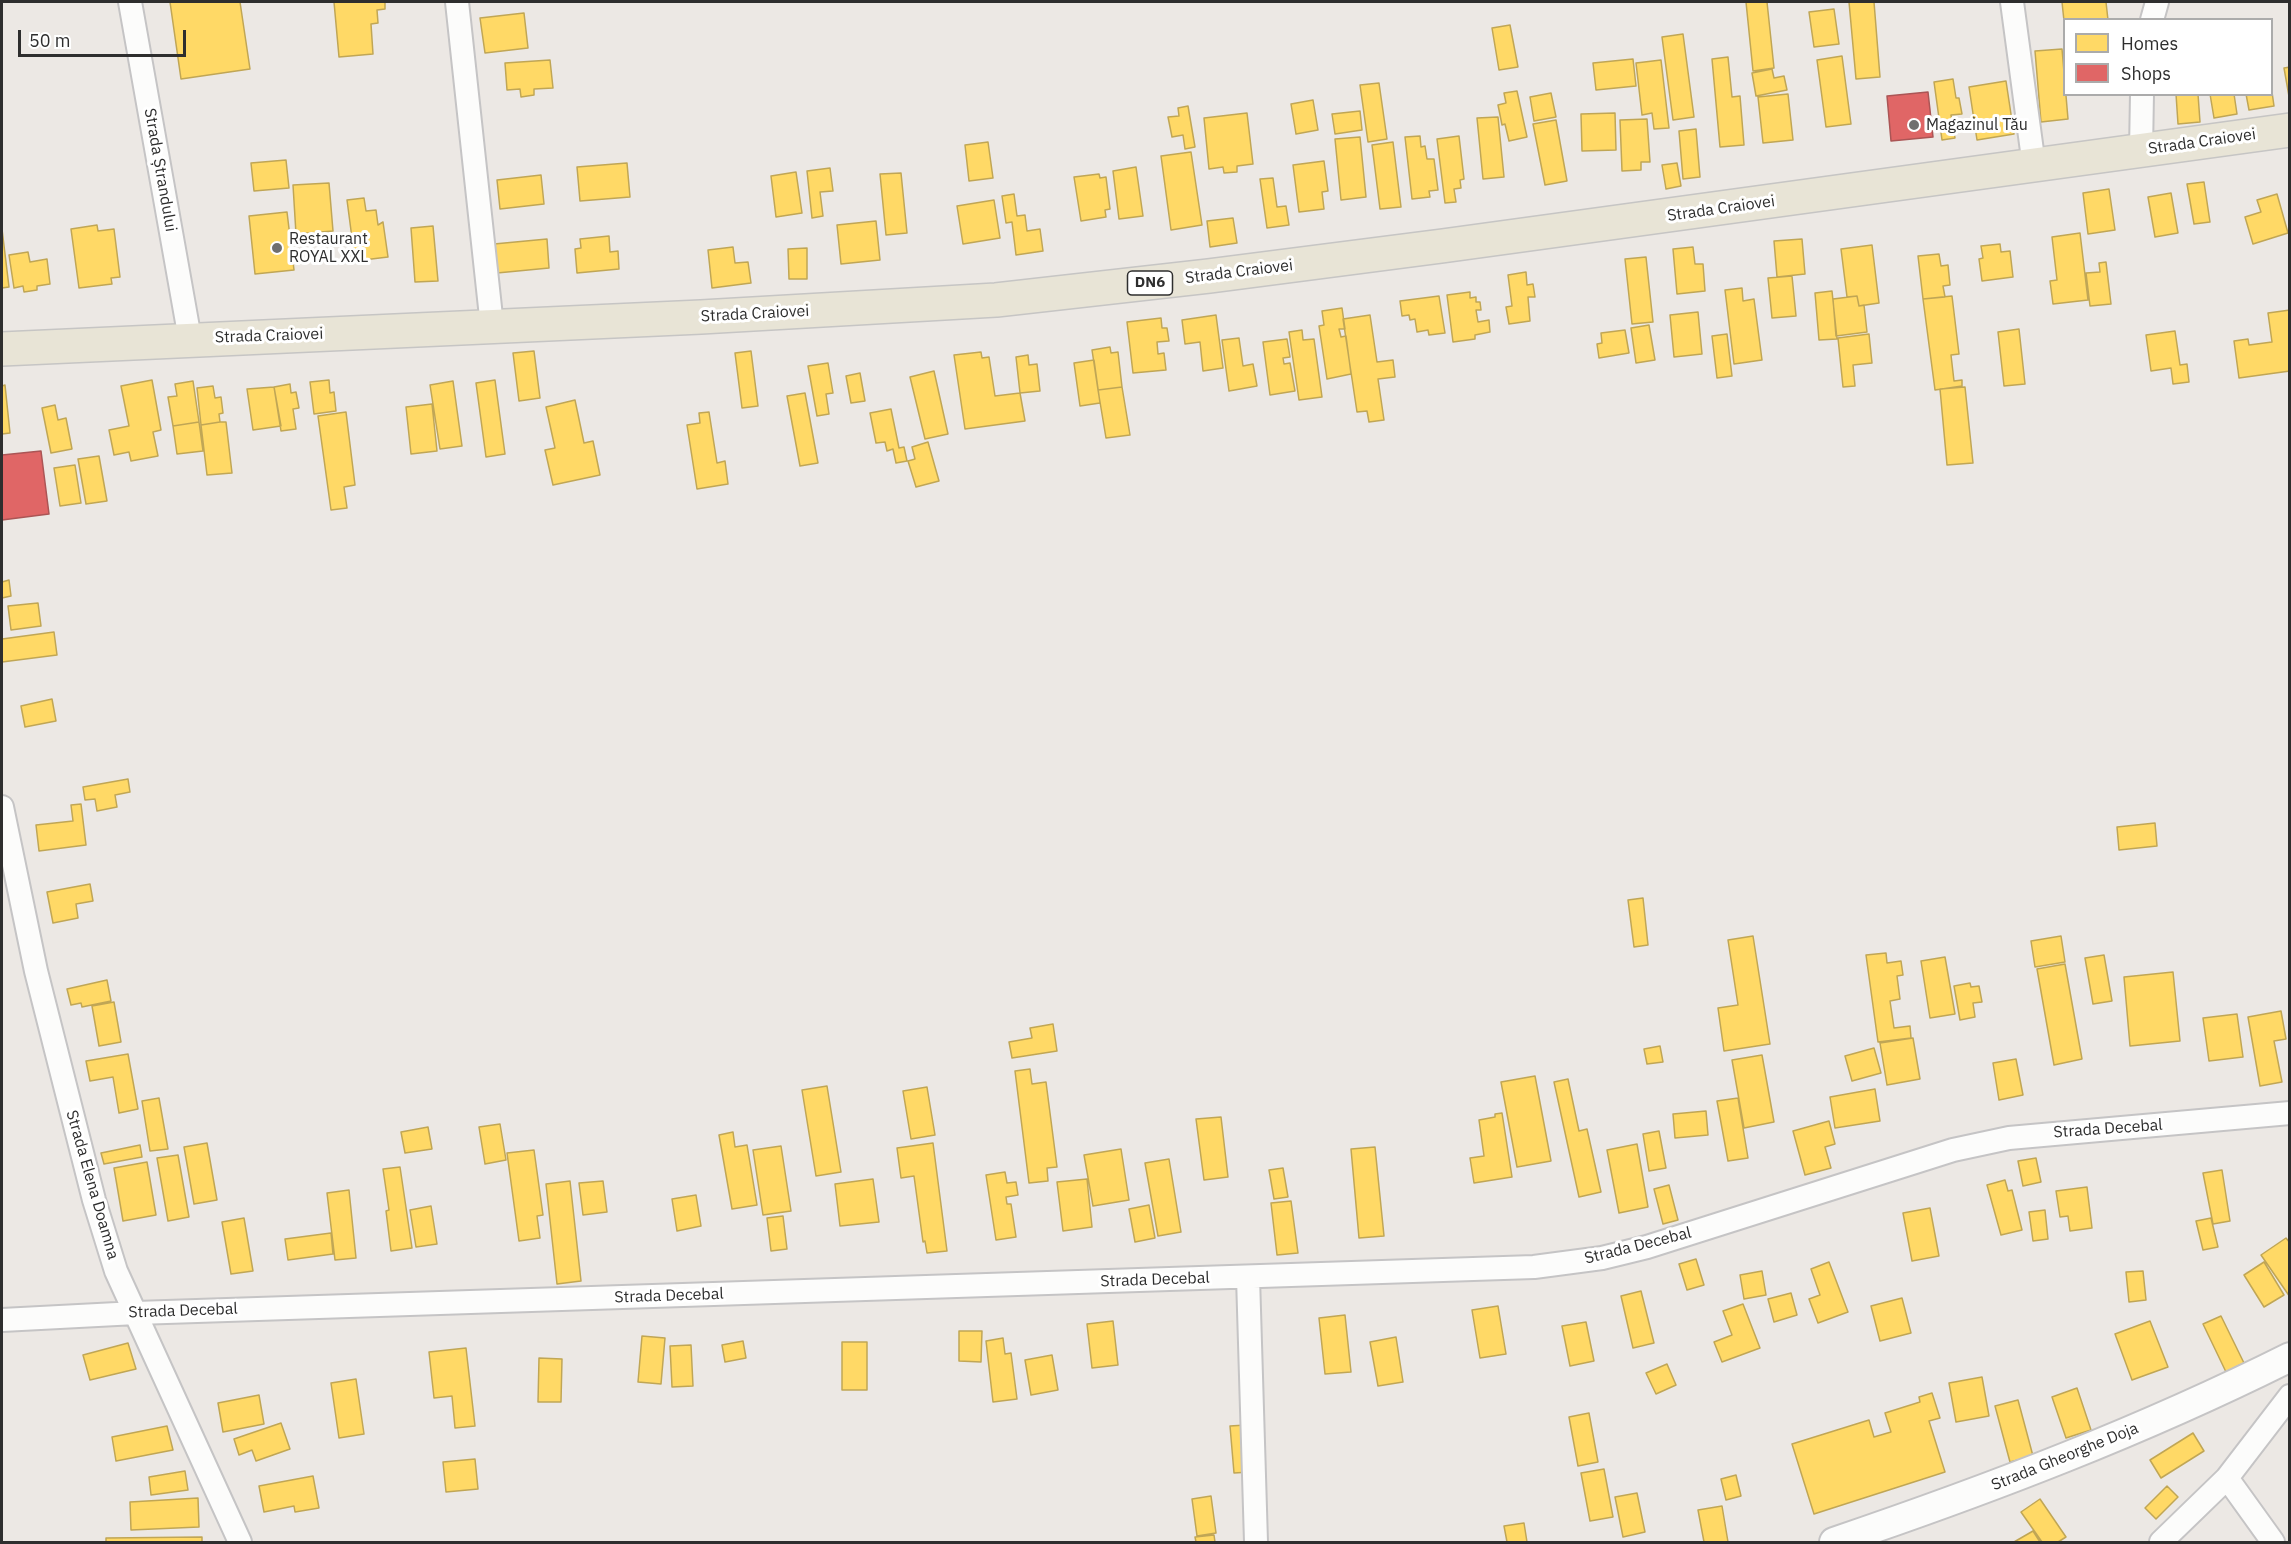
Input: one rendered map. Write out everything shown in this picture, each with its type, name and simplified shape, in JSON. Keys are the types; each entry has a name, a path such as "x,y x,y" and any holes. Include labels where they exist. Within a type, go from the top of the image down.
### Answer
{"main road":[{"name":"Strada Craiovei","path":"2,349 910,307 996,300 1221,275 2289,130"}],"street":[{"name":"Strada Ștrandului","path":"130,2 190,339"},
{"path":"457,2 492,326"},
{"path":"2012,2 2034,166"},
{"path":"2153,18 2157,2"},
{"path":"2141,150 2142,96"},
{"name":"Strada Elena Doamna","path":"2,807 36,971 94,1200 116,1271 240,1542"},
{"name":"Strada Decebal","path":"2,1320 136,1313 1534,1267 1602,1258 1658,1244 1964,1147 2009,1138 2065,1132 2289,1113"},
{"path":"1248,1277 1256,1542"},
{"name":"Strada Gheorghe Doja","path":"1834,1542 1926,1511 2052,1464 2151,1423 2289,1356"},
{"path":"2161,1542 2228,1478 2289,1396"},
{"path":"2228,1478 2274,1542"}],"building: Homes":[{"path":"170,2 240,2 250,69 181,79"},
{"path":"334,2 385,2 385,9 377,10 378,23 371,24 373,54 339,57"},
{"path":"1746,2 1767,2 1774,68 1753,71"},
{"path":"1849,2 1874,2 1880,77 1856,79"},
{"path":"2062,2 2106,2 2108,18 2064,18"},
{"path":"1834,9 1839,44 1814,47 1809,12"},
{"path":"524,13 528,48 485,53 480,18"},
{"path":"1510,25 1518,67 1499,70 1492,28"},
{"path":"1683,34 1694,117 1673,120 1662,37"},
{"path":"2062,49 2063,96 2066,96 2068,119 2041,122 2035,51"},
{"path":"1842,56 1851,124 1826,127 1817,60"},
{"path":"1728,57 1732,97 1740,96 1744,145 1720,147 1712,59"},
{"path":"1633,59 1636,86 1596,90 1593,63"},
{"path":"550,60 553,88 534,89 534,95 521,97 520,89 507,90 505,63"},
{"path":"1661,60 1669,128 1654,129 1652,113 1642,115 1636,63"},
{"path":"2290,67 2290,102 2284,68"},
{"path":"1772,69 1774,78 1784,76 1787,90 1756,96 1752,73"},
{"path":"1953,79 1956,98 1959,98 1962,114 1951,115 1955,138 1942,140 1934,82"},
{"path":"2006,81 2014,134 1977,140 1969,87"},
{"path":"1379,83 1387,139 1368,142 1360,85"},
{"path":"1517,91 1527,137 1509,141 1505,124 1502,125 1498,105 1506,103 1504,93"},
{"path":"1551,93 1556,117 1534,121 1530,97"},
{"path":"1788,94 1793,140 1763,143 1758,97"},
{"path":"2176,96 2198,96 2200,122 2178,124"},
{"path":"2210,96 2234,96 2237,114 2214,118"},
{"path":"2246,96 2273,96 2274,106 2249,110"},
{"path":"1313,100 1318,130 1296,134 1291,104"},
{"path":"1188,106 1195,147 1185,149 1183,135 1172,137 1168,117 1179,116 1178,108"},
{"path":"1360,111 1362,130 1335,134 1332,114"},
{"path":"1247,113 1253,164 1237,166 1237,172 1224,173 1223,167 1209,169 1204,118"},
{"path":"1615,113 1616,150 1582,151 1581,114"},
{"path":"1498,117 1504,177 1483,179 1477,118"},
{"path":"1647,119 1650,162 1641,162 1641,170 1622,171 1620,120"},
{"path":"1556,120 1567,181 1545,185 1533,124"},
{"path":"1696,129 1700,177 1683,179 1679,131"},
{"path":"1420,136 1421,147 1425,146 1427,159 1434,159 1438,190 1429,191 1430,197 1412,199 1405,137"},
{"path":"1459,136 1464,179 1460,180 1461,188 1454,189 1456,202 1445,203 1437,139"},
{"path":"1360,137 1366,197 1341,200 1335,139"},
{"path":"988,142 993,178 969,181 965,145"},
{"path":"1393,142 1401,207 1380,209 1372,145"},
{"path":"1191,152 1202,225 1171,230 1161,156"},
{"path":"286,160 289,188 254,191 251,163"},
{"path":"1324,161 1328,191 1322,192 1324,209 1299,212 1293,165"},
{"path":"627,163 630,197 580,201 577,167"},
{"path":"1677,163 1681,186 1666,189 1662,165"},
{"path":"1136,167 1143,216 1119,219 1113,171"},
{"path":"830,168 833,191 820,192 823,216 812,218 807,171"},
{"path":"796,172 802,213 776,217 771,176"},
{"path":"901,173 907,233 886,235 880,174"},
{"path":"1099,174 1100,178 1106,177 1110,209 1105,210 1106,217 1081,221 1074,177"},
{"path":"541,175 544,204 500,209 497,180"},
{"path":"1273,178 1277,207 1286,206 1289,225 1267,228 1260,179"},
{"path":"2204,182 2210,222 2194,224 2187,184"},
{"path":"329,183 333,231 296,234 293,185"},
{"path":"2109,189 2115,230 2088,234 2083,193"},
{"path":"2171,193 2178,233 2155,237 2148,197"},
{"path":"1014,194 1017,216 1025,215 1027,231 1040,229 1043,251 1016,255 1012,222 1006,223 1002,196"},
{"path":"2277,194 2288,233 2253,244 2245,217 2261,212 2257,200"},
{"path":"364,198 366,211 376,210 378,225 383,222 388,257 355,261 347,200"},
{"path":"994,200 1000,238 963,244 957,206"},
{"path":"287,212 294,270 255,274 249,216"},
{"path":"1233,218 1237,243 1210,247 1207,221"},
{"path":"876,221 880,260 841,264 837,225"},
{"path":"97,225 98,231 114,229 120,277 111,278 112,284 79,288 71,229"},
{"path":"433,226 438,281 415,282 411,228"},
{"path":"2,229 9,287 2,288"},
{"path":"2080,233 2088,300 2053,304 2050,281 2057,280 2052,237"},
{"path":"609,236 610,252 618,251 619,269 577,273 575,249 581,248 580,239"},
{"path":"547,239 549,268 497,273 494,244"},
{"path":"1802,239 1805,274 1777,277 1774,241"},
{"path":"2000,244 2001,252 2010,251 2013,277 1982,281 1979,259 1983,258 1981,246"},
{"path":"1872,245 1879,303 1859,306 1857,296 1847,297 1841,249"},
{"path":"733,247 735,263 748,262 751,283 712,288 708,250"},
{"path":"1693,247 1695,264 1703,264 1705,291 1677,294 1673,249"},
{"path":"807,248 807,279 789,279 788,249"},
{"path":"28,252 30,262 47,259 50,284 37,286 37,290 24,292 23,286 14,288 9,255"},
{"path":"1939,254 1941,266 1948,265 1950,285 1943,286 1945,297 1923,299 1918,256"},
{"path":"1646,257 1653,322 1632,324 1625,259"},
{"path":"2106,262 2111,304 2090,306 2086,273 2100,272 2099,263"},
{"path":"1526,272 1527,285 1533,284 1535,297 1528,297 1530,321 1509,324 1506,307 1512,306 1508,275"},
{"path":"1792,276 1796,316 1772,318 1768,278"},
{"path":"1742,288 1743,301 1754,299 1762,360 1734,364 1725,290"},
{"path":"1832,291 1837,339 1819,340 1815,293"},
{"path":"1470,292 1470,298 1476,297 1476,302 1480,302 1481,310 1476,310 1478,322 1489,320 1490,332 1475,335 1475,339 1453,342 1447,295"},
{"path":"1439,296 1445,333 1429,335 1428,330 1417,332 1415,319 1410,320 1409,315 1402,316 1400,301"},
{"path":"1857,296 1859,306 1864,305 1867,332 1836,336 1833,299"},
{"path":"1952,296 1959,354 1951,355 1954,381 1962,380 1962,386 1935,390 1923,299"},
{"path":"1342,308 1345,329 1339,329 1341,337 1346,336 1351,374 1327,379 1319,326 1324,325 1322,311"},
{"path":"2290,310 2290,371 2239,378 2234,341 2248,339 2249,345 2272,342 2268,313"},
{"path":"1698,312 1702,354 1674,357 1670,315"},
{"path":"1216,315 1223,368 1203,371 1200,342 1185,344 1182,320"},
{"path":"1370,315 1377,362 1393,360 1395,377 1378,379 1384,420 1369,422 1367,411 1357,412 1343,319"},
{"path":"1161,318 1162,328 1167,328 1169,341 1157,342 1158,354 1164,353 1166,370 1133,373 1127,322"},
{"path":"1649,325 1655,360 1636,363 1631,328"},
{"path":"2019,329 2025,384 2004,386 1998,332"},
{"path":"1302,330 1303,340 1314,339 1322,397 1299,400 1289,332"},
{"path":"1625,330 1629,353 1599,358 1597,344 1602,343 1601,333"},
{"path":"2175,331 2180,365 2187,364 2189,382 2173,384 2171,368 2151,371 2146,335"},
{"path":"1727,334 1732,376 1717,378 1712,336"},
{"path":"1869,334 1872,363 1853,365 1855,386 1843,387 1838,338"},
{"path":"1239,338 1243,366 1253,364 1257,386 1229,391 1222,340"},
{"path":"1287,339 1290,357 1283,358 1284,364 1290,363 1295,391 1270,395 1263,342"},
{"path":"1110,347 1111,353 1118,352 1122,387 1098,390 1092,350"},
{"path":"534,351 540,398 519,401 513,353"},
{"path":"751,351 758,406 742,408 735,353"},
{"path":"981,352 982,358 989,357 995,396 1020,393 1025,421 965,429 954,355"},
{"path":"1028,355 1029,365 1037,364 1040,391 1020,393 1016,357"},
{"path":"1094,360 1100,403 1080,406 1074,363"},
{"path":"828,363 833,393 826,394 829,414 817,416 808,366"},
{"path":"934,371 948,434 925,439 910,377"},
{"path":"860,373 865,401 851,403 846,376"},
{"path":"152,380 161,430 153,432 158,456 131,461 129,452 114,455 109,430 129,426 121,386"},
{"path":"329,380 330,393 334,392 336,411 314,414 310,382"},
{"path":"495,380 505,454 486,457 476,383"},
{"path":"193,381 199,422 173,426 168,397 177,396 175,384"},
{"path":"453,381 462,446 440,449 430,385"},
{"path":"290,384 291,393 296,392 299,408 293,409 296,429 281,431 274,387"},
{"path":"5,385 10,433 2,434 2,386"},
{"path":"213,386 215,398 221,397 223,413 219,414 220,422 201,425 197,388"},
{"path":"274,387 281,426 253,430 247,389"},
{"path":"1122,387 1130,435 1106,438 1098,390"},
{"path":"1965,387 1973,463 1947,465 1940,389"},
{"path":"805,393 818,463 800,466 787,396"},
{"path":"575,400 584,443 593,441 600,475 553,485 545,450 555,448 546,407"},
{"path":"432,404 437,451 411,454 406,407"},
{"path":"55,405 58,420 66,418 72,449 51,453 42,408"},
{"path":"891,409 899,448 904,447 907,461 896,463 893,449 887,451 885,442 876,443 870,413"},
{"path":"346,412 355,485 344,487 347,508 331,510 318,416"},
{"path":"709,412 717,463 725,461 728,484 697,489 687,425 700,423 699,413"},
{"path":"199,422 203,451 177,454 173,426"},
{"path":"226,422 232,473 207,475 201,425"},
{"path":"928,442 939,481 916,487 908,461 915,459 912,447"},
{"path":"99,456 107,501 86,504 78,459"},
{"path":"75,465 81,503 60,506 54,468"},
{"path":"9,580 11,596 2,598 2,582"},
{"path":"38,603 41,626 11,630 8,606"},
{"path":"54,632 57,655 2,662 2,639"},
{"path":"52,699 56,721 25,727 21,706"},
{"path":"128,779 130,792 115,795 117,807 97,811 95,799 85,800 83,787"},
{"path":"81,804 86,845 39,851 36,825 73,821 71,805"},
{"path":"2155,823 2157,846 2119,850 2117,827"},
{"path":"90,884 93,901 76,904 78,918 53,923 47,892"},
{"path":"1643,898 1648,945 1634,947 1628,900"},
{"path":"1753,936 1770,1044 1724,1051 1718,1008 1738,1005 1728,940"},
{"path":"2061,936 2065,962 2035,967 2031,941"},
{"path":"1886,953 1887,963 1901,961 1903,975 1897,976 1900,999 1890,1001 1894,1028 1910,1026 1911,1038 1878,1042 1866,955"},
{"path":"2104,955 2112,1001 2093,1004 2085,958"},
{"path":"1945,957 1955,1014 1930,1018 1921,961"},
{"path":"2065,964 2082,1059 2054,1065 2037,969"},
{"path":"2173,972 2180,1041 2130,1046 2124,977"},
{"path":"107,980 111,1001 82,1007 81,1003 71,1005 67,989"},
{"path":"1970,983 1971,987 1979,986 1982,1002 1973,1003 1975,1017 1960,1020 1954,986"},
{"path":"114,1002 121,1042 99,1046 92,1006"},
{"path":"2281,1011 2286,1039 2274,1041 2282,1082 2260,1086 2248,1017"},
{"path":"2237,1014 2243,1057 2209,1061 2203,1018"},
{"path":"1053,1024 1057,1051 1012,1058 1009,1042 1032,1038 1030,1028"},
{"path":"1913,1038 1920,1079 1887,1085 1880,1043"},
{"path":"1660,1046 1663,1062 1647,1064 1644,1049"},
{"path":"1874,1048 1881,1073 1852,1081 1845,1056"},
{"path":"128,1054 138,1109 119,1113 113,1077 90,1081 86,1061"},
{"path":"1762,1055 1774,1122 1744,1128 1732,1060"},
{"path":"2016,1059 2023,1095 1999,1100 1993,1063"},
{"path":"1030,1069 1032,1084 1046,1082 1057,1167 1047,1168 1048,1181 1029,1183 1015,1071"},
{"path":"1535,1076 1551,1161 1517,1167 1501,1082"},
{"path":"1568,1079 1579,1131 1587,1129 1601,1192 1579,1197 1554,1082"},
{"path":"827,1086 841,1172 816,1176 802,1090"},
{"path":"927,1087 935,1135 911,1139 903,1091"},
{"path":"1875,1089 1880,1121 1835,1128 1830,1097"},
{"path":"159,1098 168,1149 150,1151 142,1101"},
{"path":"1738,1098 1748,1158 1728,1161 1717,1101"},
{"path":"1706,1111 1708,1135 1675,1138 1673,1114"},
{"path":"1502,1113 1512,1177 1474,1183 1470,1158 1484,1156 1479,1120"},
{"path":"1221,1117 1228,1177 1204,1180 1196,1119"},
{"path":"1829,1121 1835,1144 1825,1147 1831,1168 1805,1175 1793,1131"},
{"path":"500,1124 506,1160 485,1164 479,1127"},
{"path":"428,1127 432,1149 405,1153 401,1132"},
{"path":"1659,1131 1666,1168 1649,1171 1643,1134"},
{"path":"733,1132 735,1147 747,1145 757,1205 732,1209 719,1135"},
{"path":"207,1143 217,1200 194,1204 184,1147"},
{"path":"933,1143 947,1251 927,1253 925,1241 923,1242 914,1176 901,1178 897,1148"},
{"path":"1637,1144 1648,1207 1619,1213 1607,1150"},
{"path":"140,1145 142,1157 104,1164 101,1153"},
{"path":"781,1146 791,1211 763,1215 753,1150"},
{"path":"1375,1147 1384,1236 1359,1238 1351,1149"},
{"path":"1121,1149 1129,1200 1093,1206 1084,1155"},
{"path":"534,1150 543,1215 537,1216 540,1238 519,1241 507,1153"},
{"path":"178,1155 189,1217 168,1221 157,1158"},
{"path":"2036,1158 2041,1182 2023,1186 2018,1161"},
{"path":"1169,1159 1181,1232 1158,1236 1145,1163"},
{"path":"147,1162 156,1215 123,1221 114,1168"},
{"path":"400,1167 412,1248 391,1251 386,1211 389,1210 383,1169"},
{"path":"1283,1168 1288,1197 1274,1199 1269,1170"},
{"path":"2222,1170 2230,1221 2213,1224 2203,1173"},
{"path":"1005,1172 1007,1183 1016,1182 1018,1195 1006,1197 1007,1204 1011,1204 1016,1237 996,1240 986,1175"},
{"path":"873,1179 879,1222 840,1226 835,1184"},
{"path":"1087,1179 1092,1227 1063,1231 1057,1182"},
{"path":"2005,1180 2008,1191 2012,1190 2022,1230 2001,1235 1987,1185"},
{"path":"570,1181 581,1281 557,1284 546,1184"},
{"path":"603,1181 607,1212 583,1215 579,1183"},
{"path":"1669,1185 1678,1220 1663,1224 1654,1189"},
{"path":"2087,1187 2092,1228 2070,1231 2068,1216 2060,1217 2056,1191"},
{"path":"349,1190 356,1258 335,1260 327,1193"},
{"path":"696,1195 701,1226 677,1231 672,1199"},
{"path":"1291,1201 1298,1253 1277,1255 1271,1203"},
{"path":"1149,1205 1155,1238 1135,1242 1129,1209"},
{"path":"431,1206 437,1244 416,1247 410,1210"},
{"path":"1930,1208 1939,1256 1912,1261 1903,1213"},
{"path":"2045,1210 2048,1239 2033,1241 2029,1212"},
{"path":"783,1216 787,1249 771,1251 767,1218"},
{"path":"244,1218 253,1271 231,1274 222,1222"},
{"path":"2211,1218 2218,1247 2203,1250 2196,1221"},
{"path":"331,1233 333,1254 288,1260 285,1239"},
{"path":"2286,1238 2290,1243 2290,1297 2261,1255"},
{"path":"1696,1259 1704,1285 1687,1290 1679,1264"},
{"path":"1829,1262 1848,1312 1818,1323 1809,1299 1820,1295 1811,1269"},
{"path":"2264,1262 2284,1295 2264,1307 2244,1275"},
{"path":"1762,1271 1766,1295 1744,1299 1740,1275"},
{"path":"2143,1271 2146,1300 2129,1302 2126,1272"},
{"path":"1641,1291 1654,1343 1633,1348 1621,1296"},
{"path":"1791,1293 1797,1315 1774,1322 1768,1299"},
{"path":"1902,1298 1911,1333 1880,1341 1871,1306"},
{"path":"1743,1304 1760,1348 1722,1362 1714,1342 1732,1335 1723,1311"},
{"path":"1498,1306 1506,1354 1480,1358 1472,1310"},
{"path":"1345,1315 1351,1372 1325,1374 1319,1318"},
{"path":"2221,1316 2244,1363 2226,1372 2203,1324"},
{"path":"1113,1321 1118,1365 1092,1368 1087,1324"},
{"path":"2150,1321 2168,1367 2132,1380 2115,1334"},
{"path":"1586,1322 1594,1361 1570,1366 1562,1326"},
{"path":"959,1331 982,1331 981,1362 959,1361"},
{"path":"642,1336 665,1338 661,1384 638,1382"},
{"path":"1396,1337 1403,1382 1378,1386 1370,1342"},
{"path":"1003,1338 1005,1354 1011,1353 1017,1399 993,1402 986,1341"},
{"path":"743,1341 746,1358 725,1362 722,1345"},
{"path":"842,1342 867,1342 867,1390 842,1390"},
{"path":"128,1343 136,1369 90,1380 83,1355"},
{"path":"691,1345 693,1386 672,1387 670,1346"},
{"path":"466,1348 475,1426 455,1428 452,1396 434,1398 429,1352"},
{"path":"1052,1355 1058,1390 1031,1395 1025,1360"},
{"path":"539,1358 562,1359 561,1402 538,1402"},
{"path":"1667,1364 1676,1385 1656,1394 1646,1373"},
{"path":"1982,1377 1989,1416 1956,1422 1949,1383"},
{"path":"356,1379 364,1434 339,1438 331,1383"},
{"path":"2077,1388 2091,1430 2066,1438 2052,1397"},
{"path":"1932,1393 1940,1418 1929,1421 1945,1472 1814,1514 1792,1444 1869,1420 1874,1437 1891,1432 1885,1413 1920,1402 1919,1397"},
{"path":"259,1395 264,1424 223,1432 218,1403"},
{"path":"2018,1400 2033,1456 2010,1462 1995,1406"},
{"path":"1589,1413 1598,1462 1578,1466 1569,1417"},
{"path":"281,1423 290,1449 256,1461 252,1450 239,1455 234,1439"},
{"path":"1246,1425 1250,1472 1234,1473 1230,1426"},
{"path":"167,1426 173,1450 116,1461 112,1437"},
{"path":"2193,1433 2204,1451 2161,1478 2150,1460"},
{"path":"475,1459 478,1489 446,1492 443,1462"},
{"path":"1604,1469 1613,1517 1590,1521 1581,1473"},
{"path":"185,1471 188,1490 151,1495 149,1477"},
{"path":"1736,1475 1741,1496 1726,1500 1721,1479"},
{"path":"313,1476 319,1508 295,1512 294,1506 264,1512 259,1486"},
{"path":"2167,1486 2178,1497 2156,1519 2145,1508"},
{"path":"1637,1493 1645,1532 1623,1537 1615,1497"},
{"path":"1211,1496 1216,1533 1197,1536 1192,1499"},
{"path":"198,1498 199,1527 131,1530 130,1502"},
{"path":"2040,1499 2066,1537 2058,1542 2042,1542 2021,1512"},
{"path":"1722,1506 1728,1542 1704,1542 1698,1510"},
{"path":"1524,1523 1527,1542 1507,1542 1504,1526"},
{"path":"2033,1531 2040,1542 2014,1542"},
{"path":"1214,1535 1215,1542 1196,1542 1195,1537"},
{"path":"202,1537 202,1542 106,1542 106,1538"}],"building: Shops":[{"path":"1928,92 1933,137 1891,141 1887,96"},
{"path":"41,451 49,514 2,520 2,455"}],"place":[{"name":"Magazinul Tău","path":"1914,125"},
{"name":"Restaurant ROYAL XXL","path":"277,248"}]}
